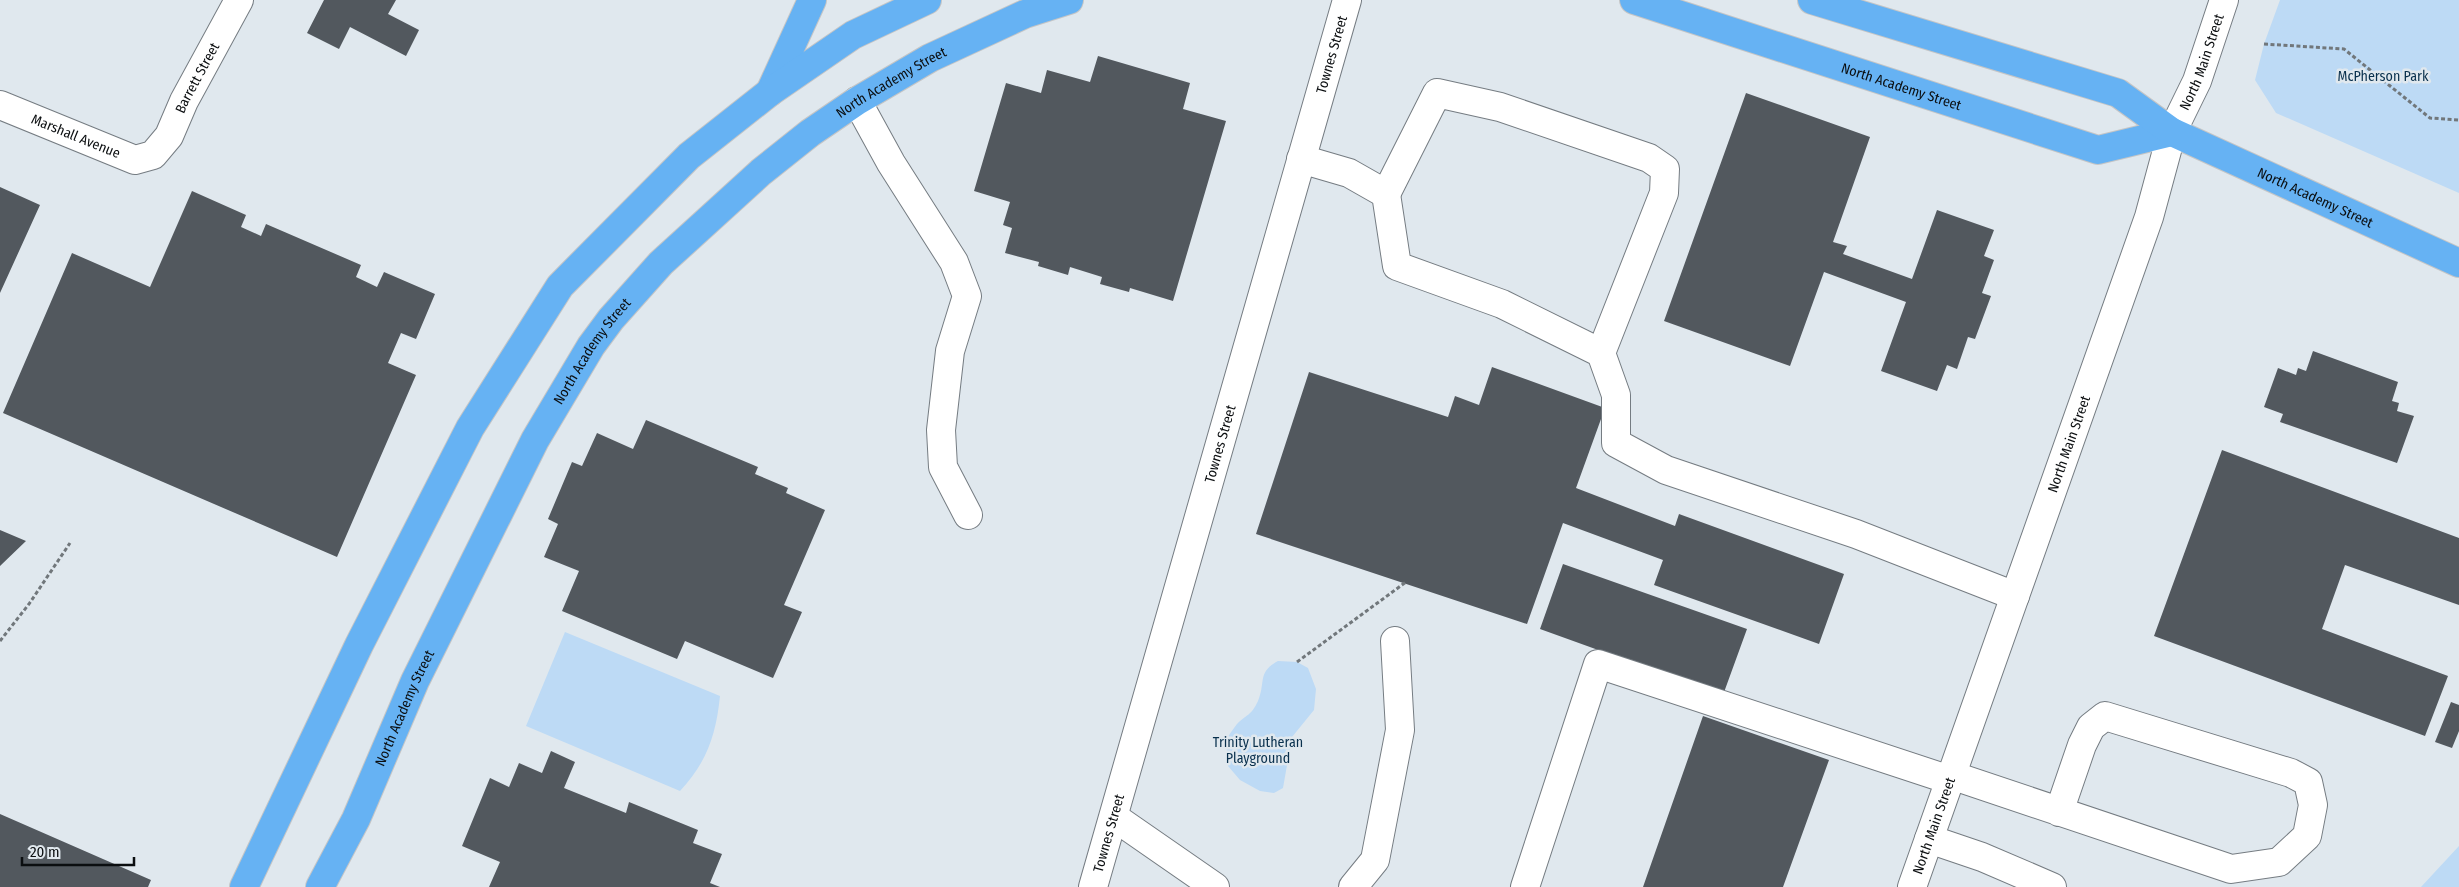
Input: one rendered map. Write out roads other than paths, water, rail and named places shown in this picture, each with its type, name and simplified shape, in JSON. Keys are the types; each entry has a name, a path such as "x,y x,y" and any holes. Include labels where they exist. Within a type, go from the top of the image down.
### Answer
{"highway":[{"path":"770,92 812,0"},
{"path":"244,887 359,645 470,428 536,321 560,286 689,156 770,92 853,35 927,0"},
{"name":"North Academy Street","path":"320,887 356,819 415,681 535,440 591,346 611,319 661,263 761,172 810,133 930,58 1025,14 1069,0"},
{"name":"North Academy Street","path":"1634,0 2098,150 2172,132"},
{"name":"North Academy Street","path":"1812,0 2118,93 2172,132 2459,263"}],"street":[{"name":"Barrett Street","path":"153,155 169,136 184,102 239,0"},
{"name":"Townes Street","path":"1093,887 1347,0"},
{"name":"North Main Street","path":"1912,887 2149,217 2172,132 2197,81 2224,0"},
{"path":"1601,353 1502,304 1397,266 1386,194 1437,93 1500,107 1649,158 1665,169 1664,193 1601,353 1616,395 1616,443 1666,470 1856,534 2015,596"},
{"path":"857,102 891,164 954,262 967,296 950,351 941,430 943,467 968,515"},
{"name":"Marshall Avenue","path":"0,105 135,160 153,155"},
{"path":"1302,159 1350,174 1386,194"},
{"path":"1353,887 1375,860 1400,730 1395,641"},
{"path":"1525,887 1598,664 2231,869 2279,862 2306,836 2313,805 2308,782 2291,773 2105,716 2091,727 2082,745 2059,812"},
{"path":"1114,817 1215,887"},
{"path":"1929,839 1982,857 2052,887"}],"park label":[{"name":"McPherson Park","path":"2383,76"},
{"name":"Trinity Lutheran Playground","path":"1258,750"}]}
